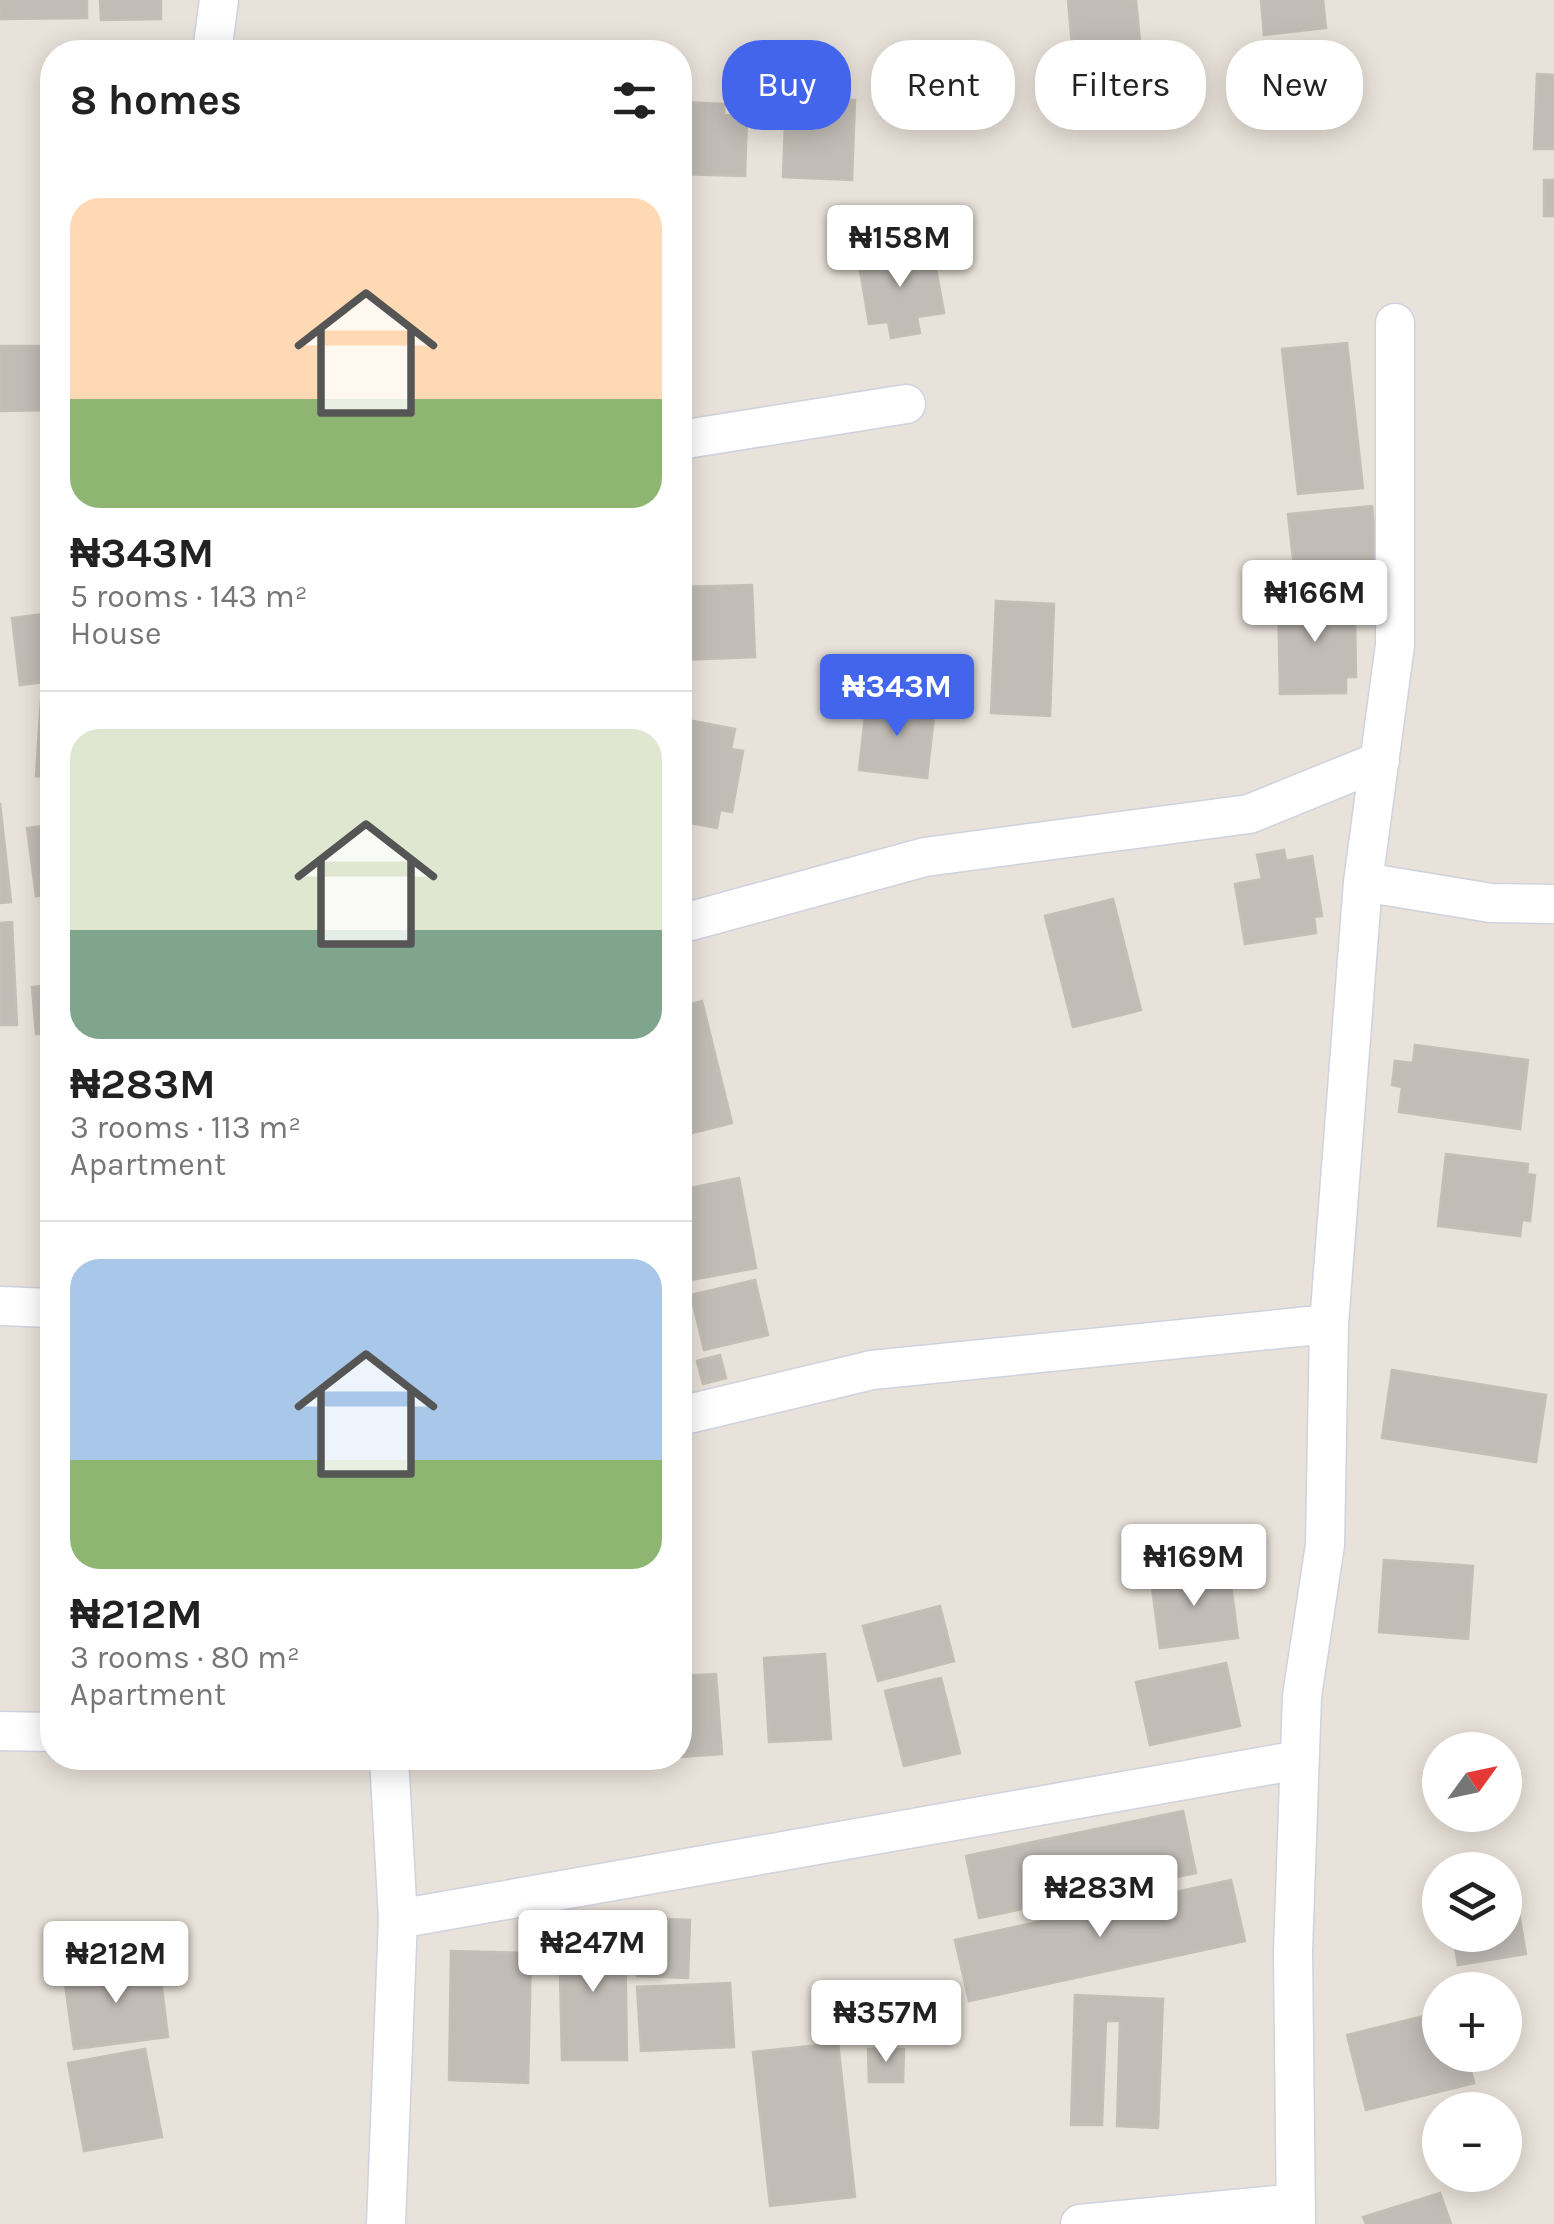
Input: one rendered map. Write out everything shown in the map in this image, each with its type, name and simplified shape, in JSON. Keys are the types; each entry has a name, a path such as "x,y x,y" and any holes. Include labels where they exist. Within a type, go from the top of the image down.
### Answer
{"street":[{"path":"214,40 219,0"},
{"path":"1080,2224 1296,2213 1292,1951 1302,1696 1324,1545 1329,1324 1364,882 1395,645 1395,324"},
{"path":"692,438 906,404"},
{"path":"692,921 925,857 1249,814 1380,761"},
{"path":"1364,882 1491,903 1554,904"},
{"path":"0,1306 40,1308"},
{"path":"692,1413 872,1370 1329,1324"},
{"path":"0,1731 40,1732"},
{"path":"398,1920 1299,1760"},
{"path":"386,2224 398,1920 391,1770"}],"building":[{"path":"0,0 87,0 87,18 0,19"},
{"path":"100,0 161,0 161,19 101,20"},
{"path":"1068,0 1136,0 1140,40 1072,40"},
{"path":"1261,0 1323,0 1326,28 1264,35"},
{"path":"1537,74 1554,75 1554,149 1534,149"},
{"path":"851,100 855,100 852,180 783,177 785,130 851,130"},
{"path":"692,103 722,104 722,130 747,130 745,176 692,174"},
{"path":"1544,180 1554,180 1554,216 1544,216"},
{"path":"890,244 893,259 933,251 944,313 917,317 920,333 891,338 888,322 869,324 859,264 871,261 869,247"},
{"path":"1347,343 1363,488 1298,494 1282,349"},
{"path":"0,346 40,346 40,410 0,411"},
{"path":"1372,506 1380,575 1296,585 1288,514"},
{"path":"752,585 755,657 692,660 692,587"},
{"path":"1344,596 1345,618 1355,618 1356,677 1346,677 1346,693 1280,694 1278,597"},
{"path":"996,601 1054,604 1050,716 991,713"},
{"path":"40,614 40,682 20,685 12,618"},
{"path":"867,699 935,707 927,778 859,770"},
{"path":"40,715 40,776 36,776"},
{"path":"692,721 735,729 731,749 743,751 732,812 720,810 717,828 692,823"},
{"path":"0,803 11,902 0,903"},
{"path":"40,826 40,896 36,896 27,828"},
{"path":"1284,850 1286,861 1312,856 1322,916 1314,917 1316,933 1245,944 1235,884 1262,879 1257,855"},
{"path":"1113,899 1141,1010 1073,1027 1045,916"},
{"path":"12,922 17,1025 0,1025 0,923"},
{"path":"40,986 40,1034 36,1034 32,987"},
{"path":"702,1001 732,1123 692,1133 692,1004"},
{"path":"1415,1045 1528,1060 1520,1129 1399,1112 1402,1087 1392,1085 1395,1061 1413,1063"},
{"path":"1446,1154 1528,1164 1527,1174 1535,1175 1530,1221 1522,1220 1520,1236 1438,1226"},
{"path":"739,1178 756,1268 692,1280 692,1188"},
{"path":"755,1280 768,1335 704,1350 692,1295"},
{"path":"720,1355 726,1378 703,1384 697,1361"},
{"path":"1392,1370 1546,1395 1536,1462 1382,1438"},
{"path":"1384,1560 1473,1566 1468,1639 1379,1632"},
{"path":"1229,1570 1238,1638 1160,1648 1151,1580"},
{"path":"940,1606 954,1661 878,1681 863,1626"},
{"path":"825,1654 831,1739 769,1742 764,1658"},
{"path":"1226,1663 1240,1726 1150,1745 1136,1682"},
{"path":"716,1674 722,1754 692,1756 692,1675"},
{"path":"941,1678 960,1753 904,1766 885,1691"},
{"path":"1183,1811 1196,1873 979,1918 966,1856"},
{"path":"1231,1880 1245,1941 969,2001 955,1940"},
{"path":"638,1918 690,1920 688,1978 637,1976"},
{"path":"625,1929 627,2060 562,2060 559,1930"},
{"path":"1522,1931 1526,1954 1458,1965 1456,1952 1522,1952"},
{"path":"451,1951 531,1953 528,2083 449,2080"},
{"path":"159,1964 168,2037 74,2049 64,1976"},
{"path":"730,1983 734,2047 641,2051 637,1987"},
{"path":"1075,1995 1163,1999 1158,2128 1117,2126 1120,2021 1106,2021 1102,2125 1071,2125"},
{"path":"1422,2016 1422,2072 1471,2072 1474,2083 1422,2092 1422,2096 1366,2110 1347,2035"},
{"path":"838,2043 855,2197 770,2206 753,2052"},
{"path":"145,2049 162,2137 84,2151 68,2063"},
{"path":"868,2049 904,2049 903,2082 869,2082"},
{"path":"1440,2193 1451,2224 1366,2224 1363,2217"}]}
